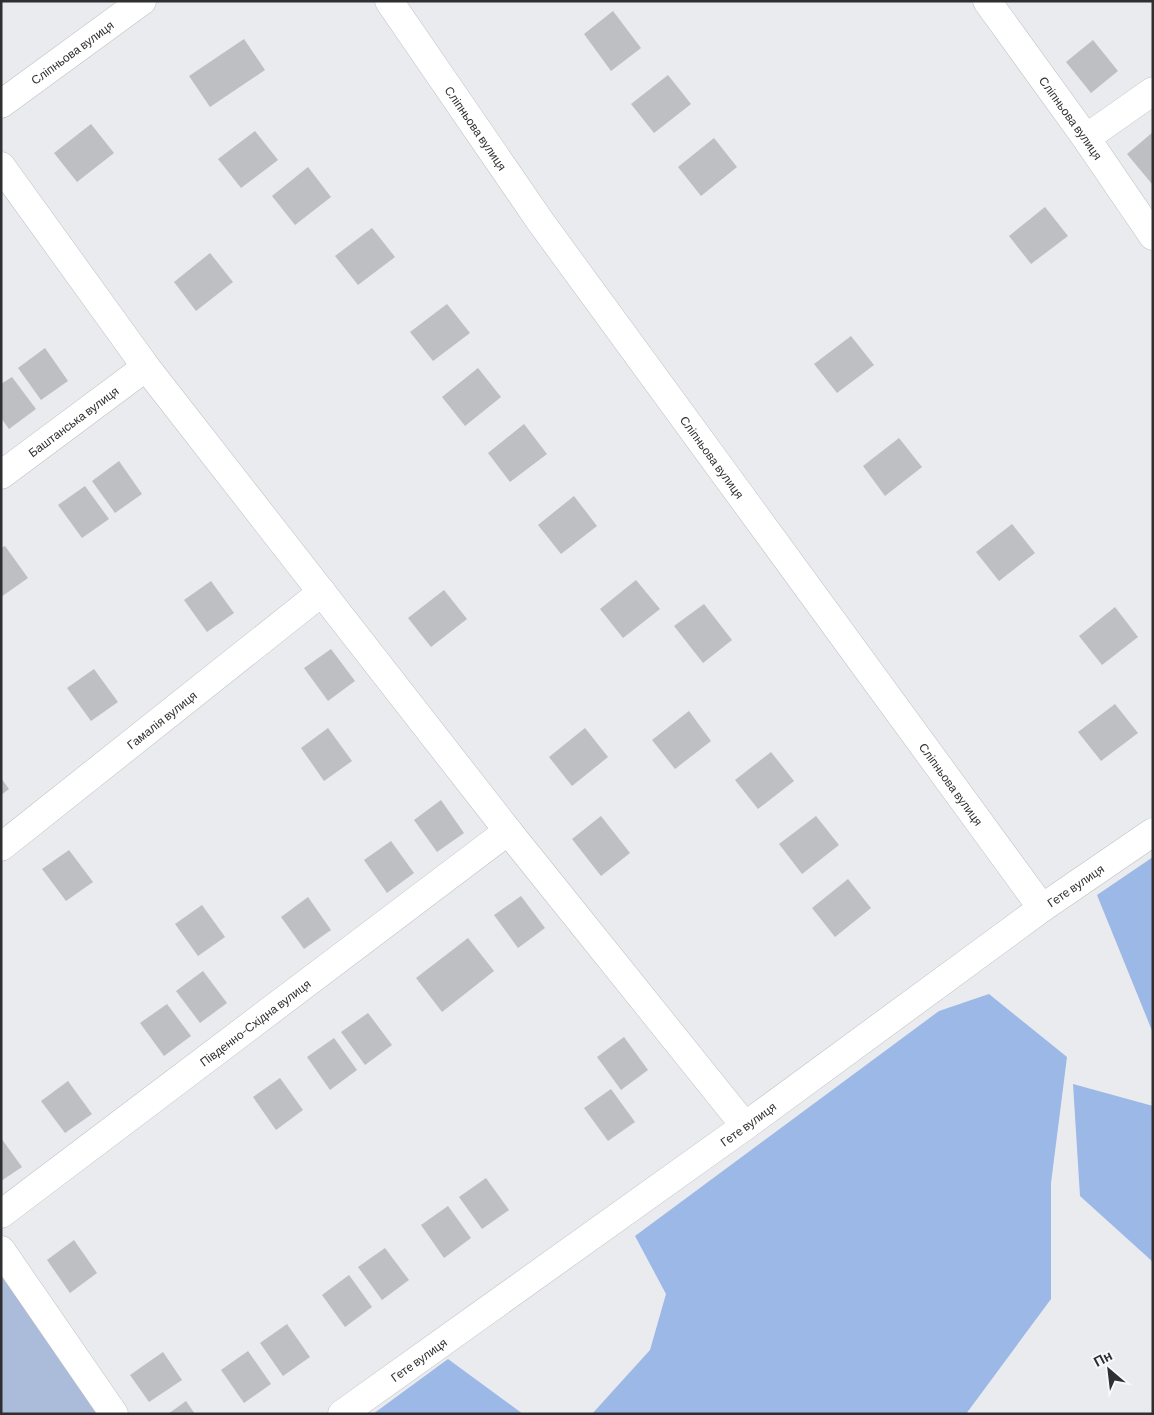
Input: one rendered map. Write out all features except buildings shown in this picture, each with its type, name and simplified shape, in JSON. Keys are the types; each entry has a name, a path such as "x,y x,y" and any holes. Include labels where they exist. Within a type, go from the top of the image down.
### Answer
{"street":[{"name":"Сліпньова вулиця","path":"1,104 142,1"},
{"name":"Сліпньова вулиця","path":"389,1 540,221 1042,908"},
{"name":"Сліпньова вулиця","path":"987,1 1086,138 1153,236"},
{"path":"1086,138 1153,91"},
{"path":"1,166 146,367 508,831 745,1126"},
{"name":"Баштанська вулиця","path":"1,475 146,367"},
{"name":"Гамалія вулиця","path":"1,847 322,592"},
{"name":"Південно-Східна вулиця","path":"1,1214 508,831"},
{"name":"Гете вулиця","path":"342,1414 745,1126 1042,908 1153,832"},
{"path":"1,1250 114,1414"}],"shaded area":[{"path":"1153,857 1153,1033 1097,895"},
{"path":"989,994 1067,1057 1051,1183 1051,1299 966,1414 592,1414 650,1350 666,1294 635,1236 939,1011"},
{"path":"1073,1084 1153,1106 1153,1262 1080,1196"},
{"path":"1,1271 98,1414 1,1414"},
{"path":"448,1359 523,1414 373,1414"}]}
